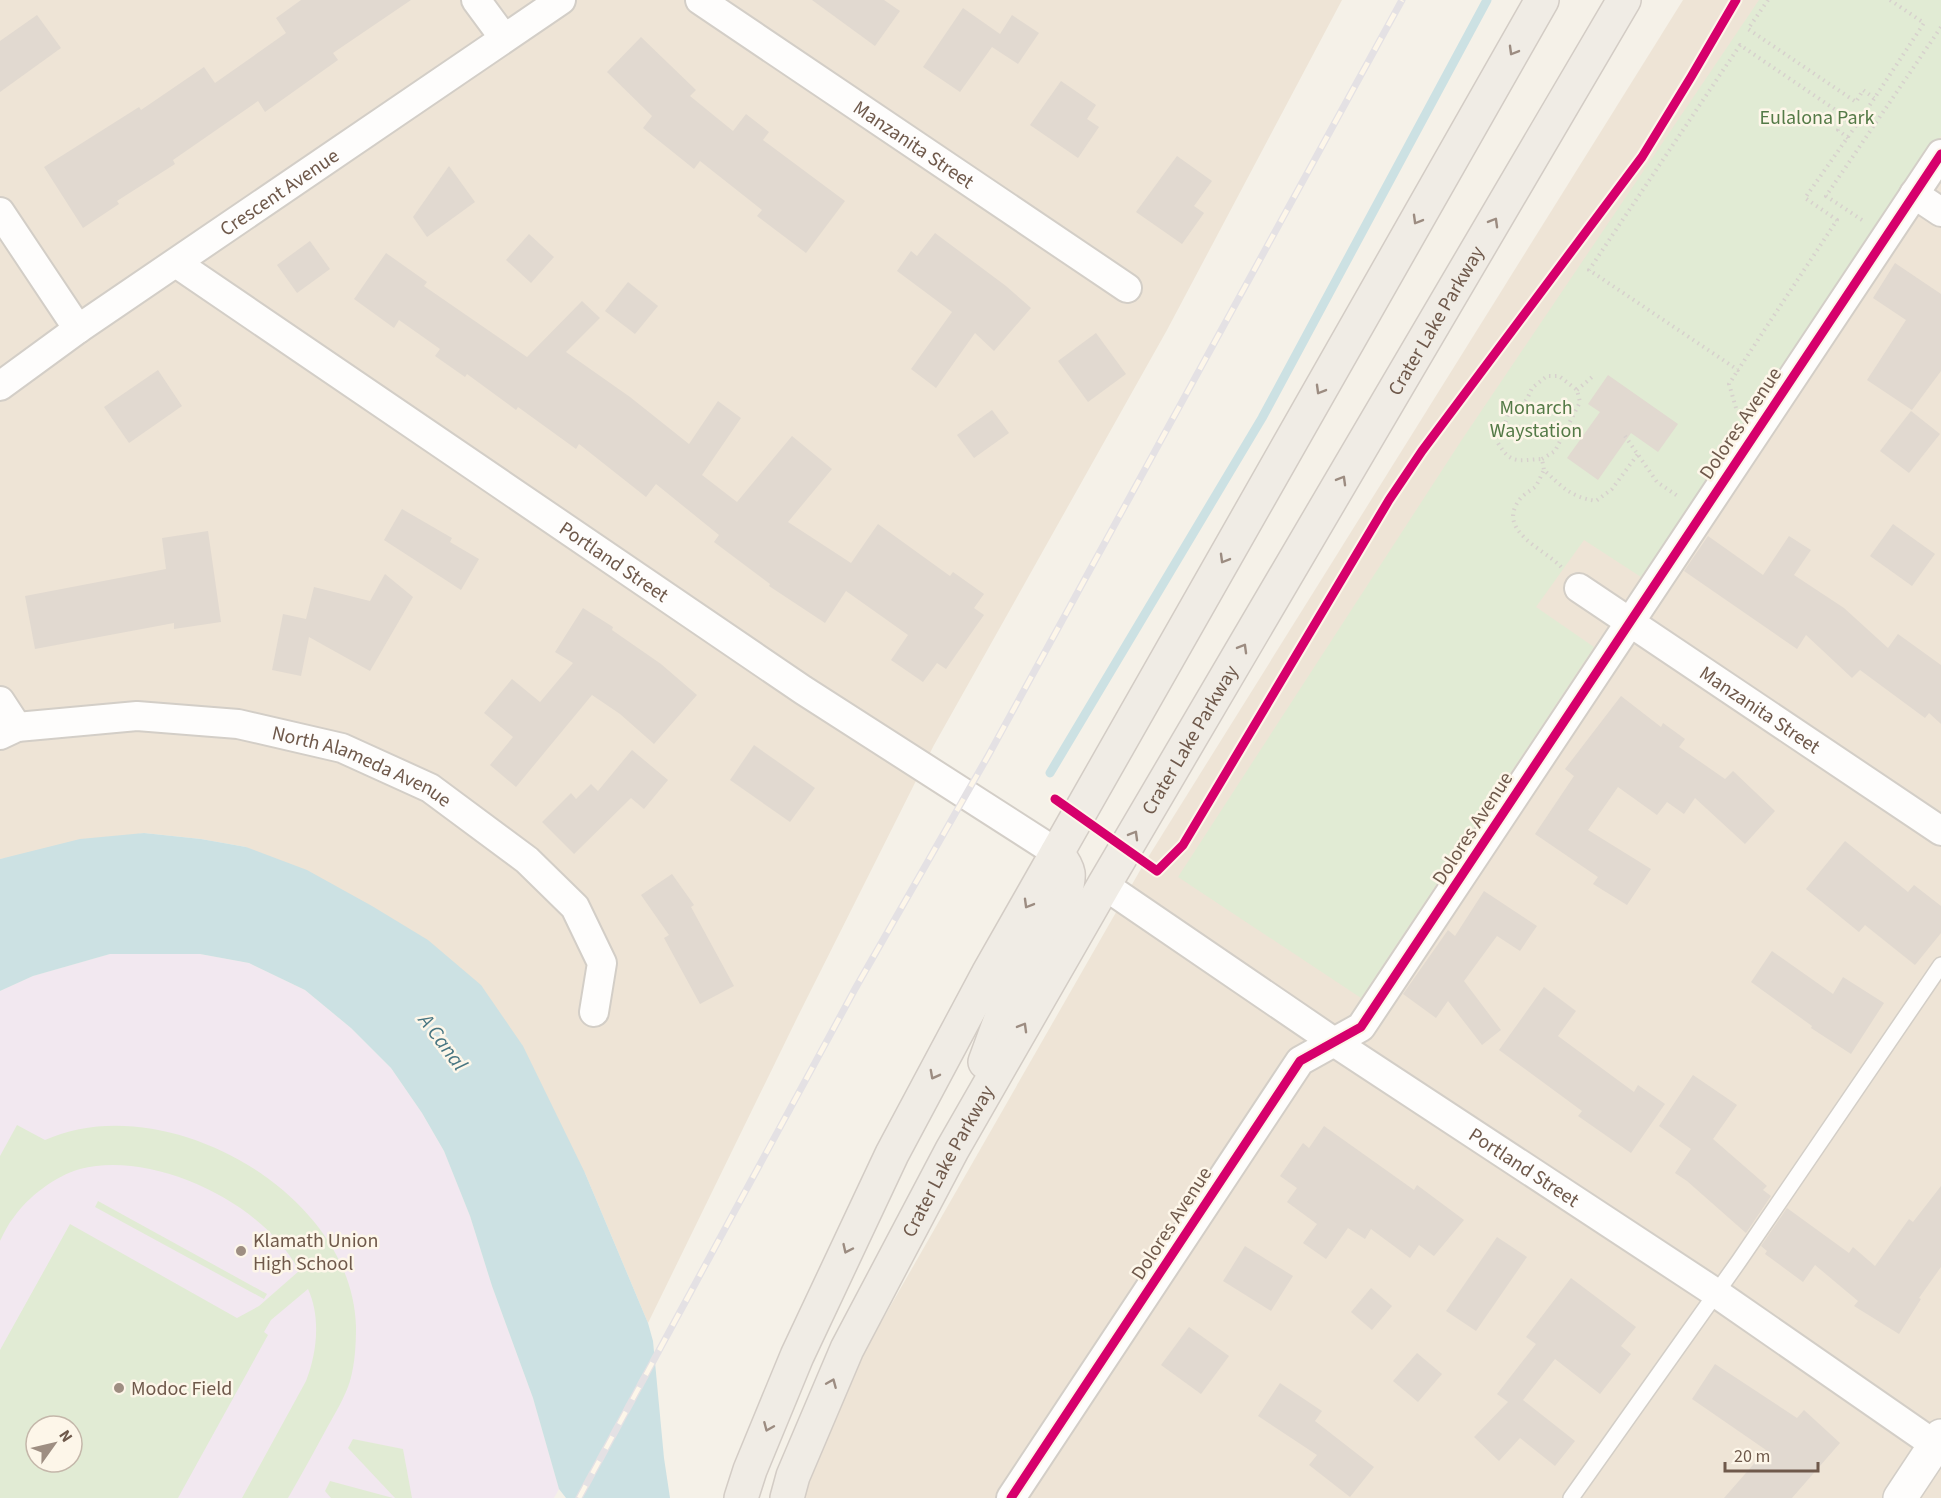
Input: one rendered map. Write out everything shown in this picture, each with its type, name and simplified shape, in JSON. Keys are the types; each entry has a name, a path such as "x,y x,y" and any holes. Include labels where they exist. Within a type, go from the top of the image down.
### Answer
{"main road":[{"path":"741,1498 750,1470 797,1356 892,1154 988,974 1542,0"},
{"name":"Crater Lake Parkway","path":"786,1498 793,1476 847,1348 952,1149 1104,885 1624,0"},
{"path":"952,1149 1011,991 1064,896 1069,881 1068,868 1057,853"}],"street":[{"path":"476,0 504,38"},
{"name":"Crescent Avenue","path":"0,386 78,329 561,0"},
{"name":"Manzanita Street","path":"700,0 1127,288"},
{"name":"Dolores Avenue","path":"1011,1498 1300,1061 1361,1027 1366,1021 1941,154"},
{"path":"1914,194 1941,212"},
{"path":"0,212 78,329"},
{"name":"Portland Street","path":"176,263 803,690 1057,853"},
{"name":"Manzanita Street","path":"1579,588 1941,831"},
{"path":"0,701 9,731"},
{"name":"North Alameda Avenue","path":"9,731 137,716 238,724 342,748 430,788 527,860 575,908 602,963 594,1012"},
{"name":"Portland Street","path":"1104,885 1334,1042 1716,1293 1939,1443"},
{"path":"1900,1498 1939,1443"}],"lane":[{"path":"1571,1498 1716,1293 1941,965"}],"path":[{"path":"1768,0 1748,29 1856,102 1863,90 1875,98"},
{"path":"1848,138 1838,130 1846,117 1740,45 1589,270 1738,370 1837,220 1804,198 1848,138 1924,23 1890,0"},
{"path":"1885,236 1826,196 1941,27"},
{"path":"1862,117 1875,126"},
{"path":"1547,376 1559,376 1577,390 1580,402 1555,451 1542,459 1516,460 1506,455 1498,443 1508,415 1519,409 1532,388 1547,376"},
{"path":"1577,390 1592,377"},
{"path":"1625,436 1657,482 1701,514"},
{"path":"1544,470 1579,498 1596,501 1612,489 1638,454"},
{"path":"1542,459 1544,470 1536,486 1520,500 1513,515 1516,528 1529,542 1555,560 1579,588"}],"shaded area":[{"path":"0,0 1342,0 1167,330 934,745 648,1323 585,1173 246,847 201,839 144,833 0,859"},
{"path":"1683,0 1941,0 1941,1498 789,1498 793,1476 1142,867"},
{"name":"Klamath Union High School","path":"110,954 200,954 249,963 305,990 351,1028 391,1068 422,1113 444,1151 470,1216 492,1286 533,1398 559,1489 554,1498 0,1498 0,991 33,976"}],"green space":[{"name":"Eulalona Park","path":"1759,0 1941,0 1941,136 1641,577 1584,540 1536,607 1594,647 1361,998 1178,877 1461,441"},
{"name":"Modoc Field","path":"17,1125 45,1140 92,1127 143,1127 195,1140 244,1163 288,1194 323,1233 347,1278 356,1327 354,1361 343,1399 288,1498 242,1498 310,1370 315,1347 316,1323 308,1289 271,1320 264,1332 268,1335 178,1498 0,1498 0,1350 70,1224 237,1318 259,1306 299,1271 283,1246 234,1204 204,1187 173,1175 141,1167 109,1165 80,1169 61,1177 43,1188 20,1209 0,1241 0,1156"},
{"path":"98,1201 267,1294 264,1299 95,1207"},
{"path":"353,1439 403,1449 412,1498 395,1498 348,1448"},
{"path":"330,1481 393,1498 331,1498 325,1491"}],"water":[{"name":"A Canal","path":"144,833 201,839 246,847 307,870 428,940 481,985 523,1046 585,1173 648,1323 653,1341 670,1498 566,1498 559,1489 533,1398 492,1286 470,1216 444,1151 422,1113 391,1068 351,1028 305,990 249,963 200,954 110,954 33,976 0,991 0,859 80,839"}],"building":[{"path":"301,0 411,0 333,53 338,60 265,112 258,101 173,160 175,164 117,201 119,204 83,228 44,167 139,107 141,110 204,67 215,83 286,33 276,18"},
{"path":"812,0 884,0 900,11 875,46"},
{"path":"963,8 1000,34 1012,15 1039,33 1018,64 992,47 960,92 923,67"},
{"path":"37,15 61,48 0,92 0,41"},
{"path":"641,37 696,90 690,96 733,131 746,114 769,132 763,140 845,201 806,253 757,216 762,210 700,161 694,169 643,128 652,116 607,72"},
{"path":"1061,81 1096,105 1087,119 1099,127 1078,158 1030,125"},
{"path":"1177,156 1212,181 1194,206 1204,213 1182,244 1136,212"},
{"path":"449,166 475,202 427,237 413,217"},
{"path":"935,233 1006,286 1031,308 994,351 975,333 936,388 911,369 952,312 897,271 911,251 917,256"},
{"path":"529,234 554,257 531,283 506,260"},
{"path":"310,241 330,269 297,293 277,265"},
{"path":"386,253 427,282 424,286 527,357 582,301 600,318 566,352 630,397 689,444 718,401 741,418 702,475 737,502 792,436 832,469 788,522 851,563 878,524 950,576 953,572 984,594 974,608 984,615 946,669 937,663 923,682 891,660 908,635 846,591 825,623 769,586 770,584 714,542 719,535 656,484 646,497 579,444 576,449 518,407 516,410 467,374 465,377 435,356 440,349 399,320 394,328 354,299"},
{"path":"1895,263 1941,294 1941,371 1912,410 1867,380 1906,320 1873,298"},
{"path":"628,282 658,306 635,334 605,311"},
{"path":"1096,333 1126,374 1088,402 1058,361"},
{"path":"158,370 182,406 129,443 104,407"},
{"path":"1608,375 1678,424 1658,452 1631,433 1598,480 1567,458 1600,412 1588,404"},
{"path":"992,410 1009,433 974,458 957,435"},
{"path":"1911,411 1940,434 1909,473 1880,451"},
{"path":"402,509 452,538 450,542 479,559 461,590 384,540"},
{"path":"1893,524 1935,554 1912,586 1870,556"},
{"path":"208,531 221,622 174,629 174,623 35,649 25,596 166,569 162,538"},
{"path":"1708,536 1763,575 1789,536 1811,550 1794,575 1844,608 1888,648 1898,634 1941,665 1941,724 1929,713 1925,718 1860,670 1852,678 1806,635 1797,649 1684,571"},
{"path":"385,574 413,597 370,671 309,637 301,676 272,670 283,614 306,619 314,587 370,601"},
{"path":"583,608 613,627 612,630 661,664 697,695 654,744 620,714 592,695 516,787 490,765 513,737 484,713 512,679 540,702 573,663 555,652"},
{"path":"1621,696 1661,727 1663,723 1685,739 1679,747 1725,779 1733,771 1775,811 1745,844 1695,798 1684,814 1667,802 1657,815 1618,787 1588,830 1651,869 1627,905 1593,884 1598,877 1535,834 1574,776 1565,769"},
{"path":"754,745 815,788 790,822 730,780"},
{"path":"632,750 668,780 644,809 631,798 574,854 542,822 571,793 576,799 591,784 598,791"},
{"path":"1845,841 1908,892 1914,885 1941,906 1941,933 1915,965 1865,925 1859,932 1806,889"},
{"path":"672,874 694,905 691,907 734,986 700,1004 664,938 669,935 641,895"},
{"path":"1484,891 1537,926 1520,951 1497,936 1464,981 1501,1030 1482,1045 1448,1001 1436,1018 1403,994 1448,930 1455,936"},
{"path":"1772,951 1833,994 1843,977 1884,1003 1851,1054 1811,1028 1812,1026 1751,982"},
{"path":"1544,987 1576,1011 1558,1036 1634,1092 1638,1085 1665,1104 1631,1153 1578,1116 1582,1111 1499,1050"},
{"path":"1693,1075 1737,1105 1713,1139 1767,1186 1763,1190 1771,1196 1746,1233 1675,1173 1691,1149 1659,1126"},
{"path":"1324,1126 1414,1190 1417,1185 1464,1220 1434,1256 1419,1245 1410,1258 1371,1229 1365,1239 1348,1228 1326,1259 1303,1243 1317,1224 1287,1202 1297,1188 1280,1176 1303,1143 1309,1148"},
{"path":"1941,1186 1941,1267 1919,1298 1921,1299 1899,1334 1854,1306 1858,1301 1815,1265 1803,1282 1765,1254 1767,1251 1761,1246 1787,1208 1849,1253 1853,1247 1875,1266 1909,1219 1913,1222"},
{"path":"1497,1237 1527,1257 1476,1331 1446,1311"},
{"path":"1245,1246 1293,1276 1271,1311 1223,1281"},
{"path":"1571,1278 1636,1327 1621,1346 1631,1354 1600,1394 1555,1359 1523,1400 1575,1441 1555,1466 1520,1438 1499,1461 1474,1437 1508,1402 1497,1394 1536,1344 1526,1337"},
{"path":"1371,1288 1392,1306 1372,1330 1351,1312"},
{"path":"1189,1327 1229,1356 1201,1394 1161,1365"},
{"path":"1417,1353 1442,1374 1418,1402 1393,1381"},
{"path":"1715,1364 1797,1418 1804,1410 1840,1443 1792,1498 1724,1498 1766,1450 1692,1399"},
{"path":"1280,1383 1322,1411 1315,1421 1374,1467 1350,1497 1309,1465 1317,1455 1258,1416"}],"waterway":[{"path":"1050,773 1262,418 1487,0"}],"railway":[{"path":"579,1498 855,989 988,756 1402,0"}],"cycle path":[{"path":"1055,799 1157,871 1183,845 1389,500 1422,451 1642,157 1736,0"},
{"path":"1011,1498 1300,1061 1361,1027 1941,154"}],"place":[{"name":"Klamath Union High School","path":"241,1251"},
{"name":"Modoc Field","path":"119,1388"}],"park label":[{"name":"Monarch Waystation","path":"1536,418"}]}
